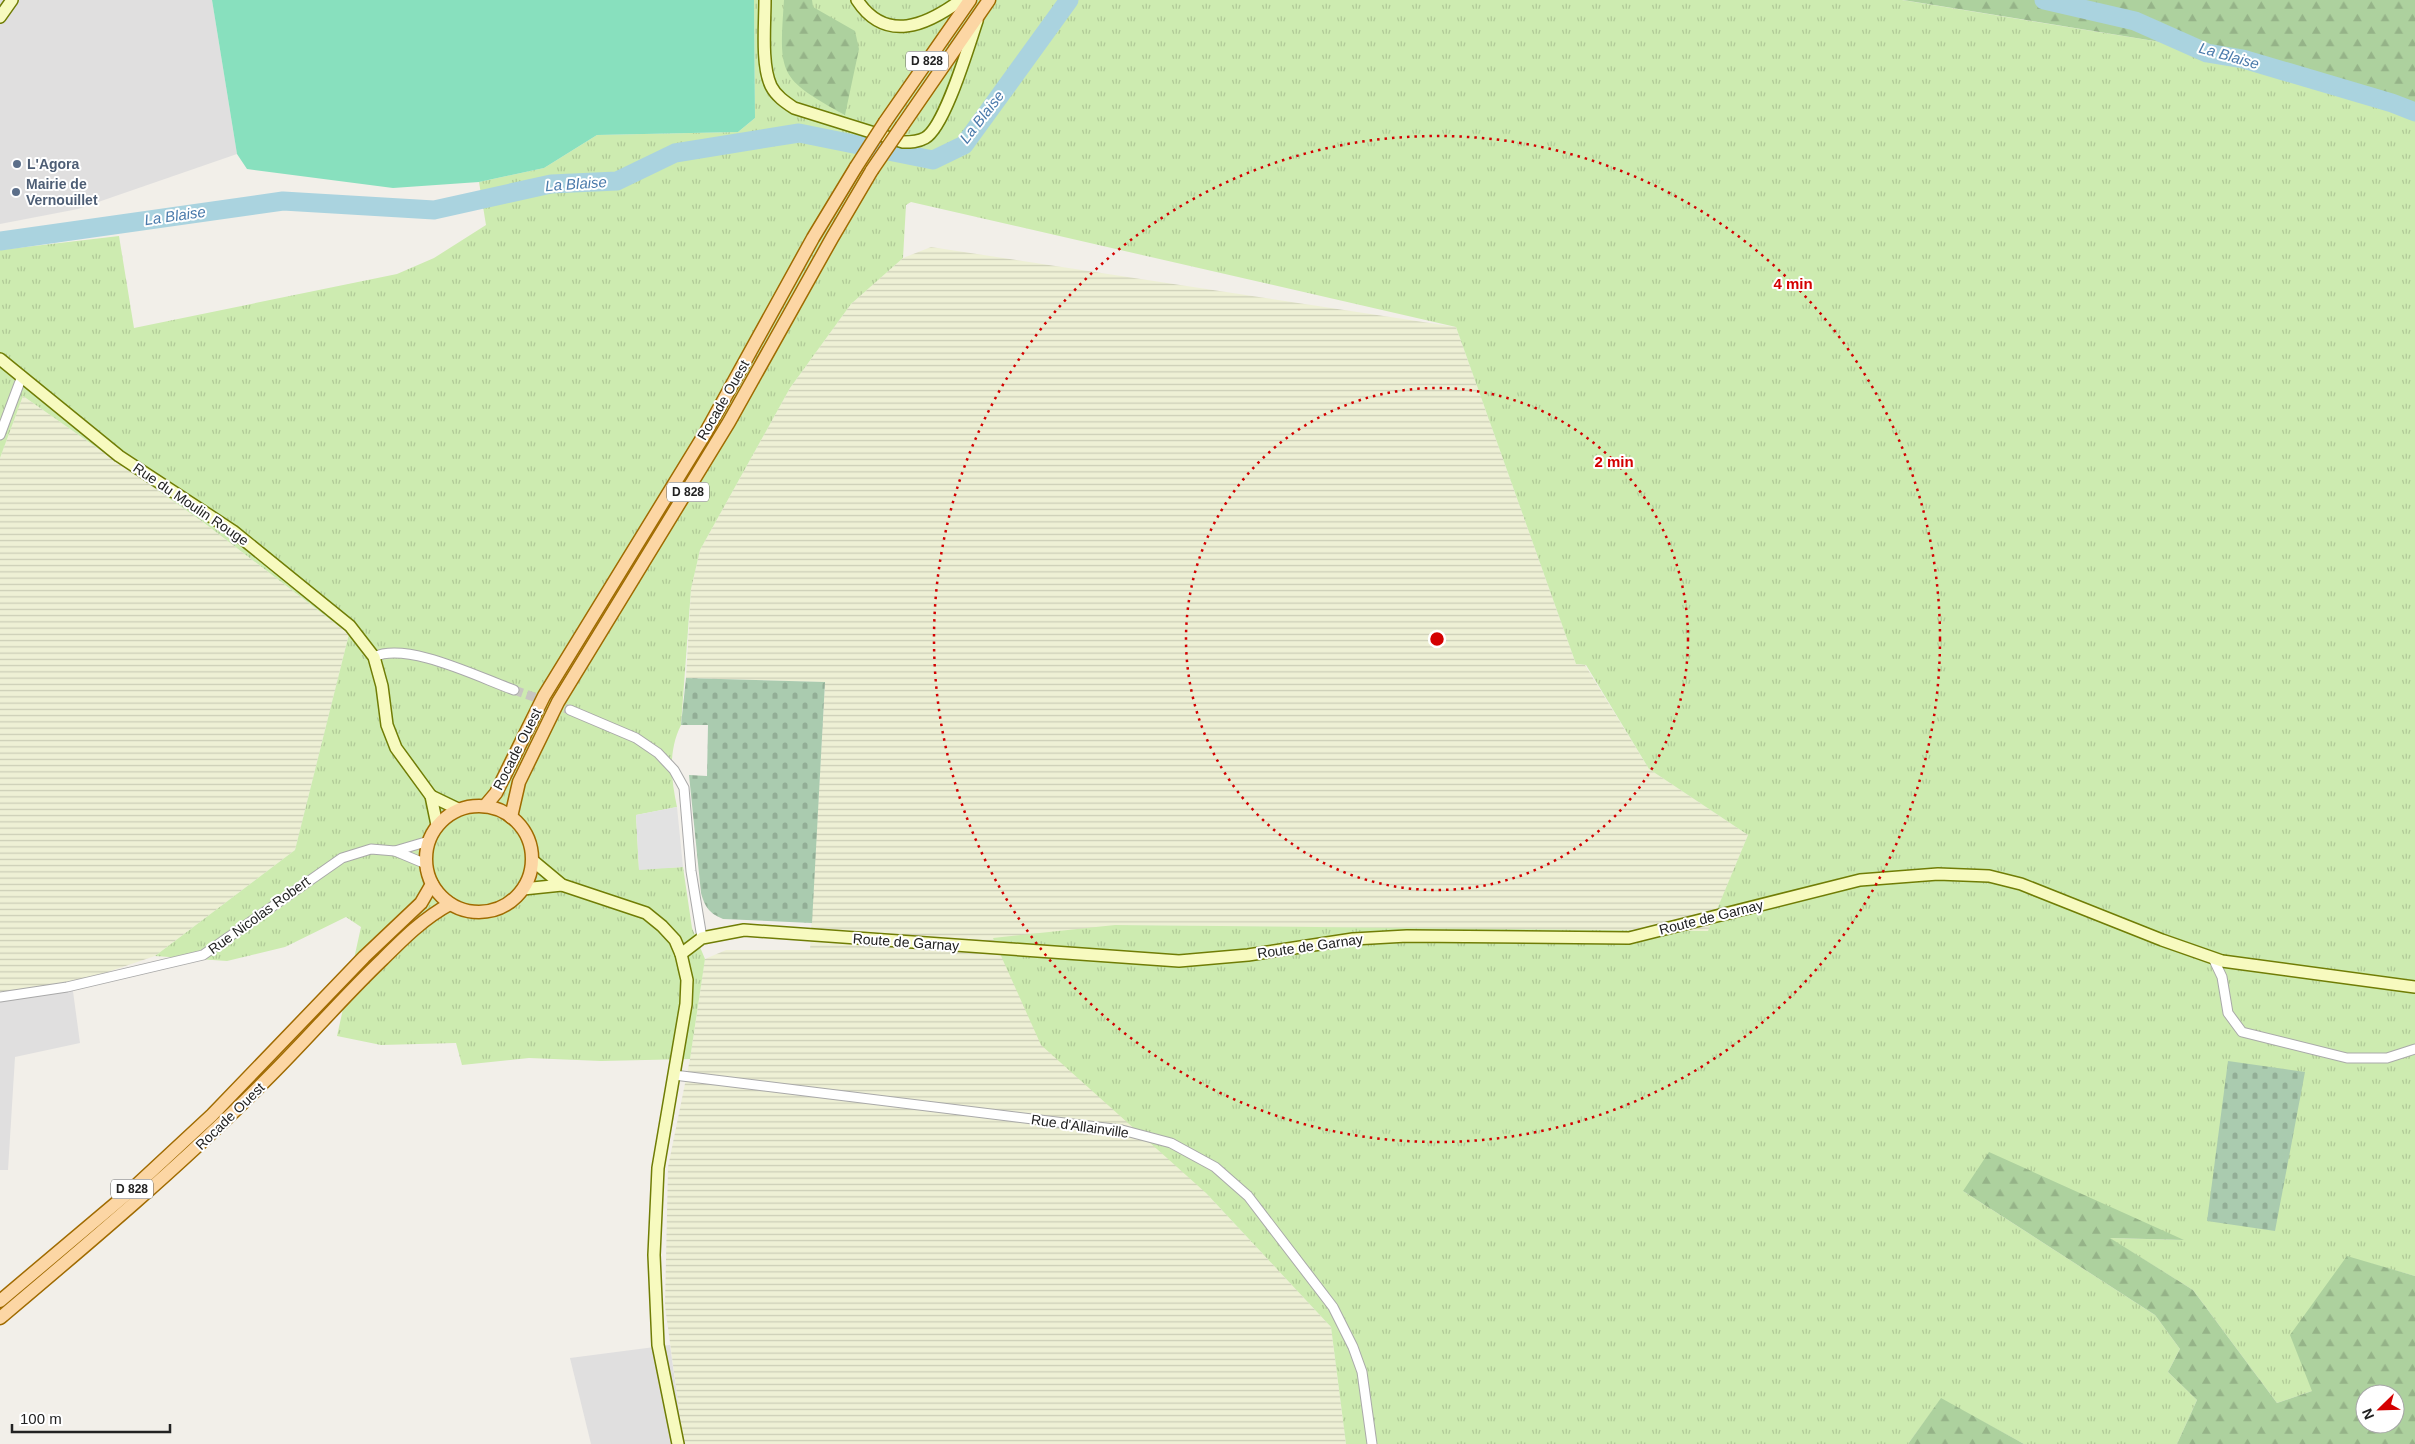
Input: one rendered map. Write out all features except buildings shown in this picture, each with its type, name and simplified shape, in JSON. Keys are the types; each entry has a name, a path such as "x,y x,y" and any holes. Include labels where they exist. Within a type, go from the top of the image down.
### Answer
{"main road":[{"name":"Rocade Ouest","path":"485,806 496,793 544,696 706,432 813,238 885,122 970,0"},
{"name":"D 828","path":"980,13 989,0"},
{"name":"Rocade Ouest","path":"512,817 515,796 522,776 558,702 724,430 872,170 980,13"},
{"path":"471,806 485,806 503,811 512,817 527,836 532,860 529,875 523,889 506,905 489,911 472,912 450,904 432,884 426,864 429,840 437,825 458,809 471,806"},
{"name":"Rocade Ouest","path":"0,1301 128,1193 212,1115 364,957 421,902 432,884"},
{"name":"Rocade Ouest","path":"0,1318 183,1161 267,1079 350,990 428,917 450,904"}],"street":[{"path":"0,16 12,0"},
{"path":"765,0 766,66 771,86 781,99 794,108 903,142 913,142 926,138 934,130 950,97 980,13"},
{"path":"857,0 875,19 901,27 922,23 937,17 961,0"},
{"name":"Rue du Moulin Rouge","path":"0,359 119,456 233,531 350,626 374,657 382,686 386,725 396,748 432,796 458,809"},
{"path":"0,435 22,376"},
{"path":"374,657 388,652 409,653 514,690"},
{"path":"570,710 636,738 658,753 674,770 684,788 691,871 702,938"},
{"name":"Rue du Moulin Rouge","path":"432,796 437,825"},
{"name":"Rue Nicolas Robert","path":"0,997 67,987 203,955 342,858 371,850 396,850 429,840"},
{"name":"Rue Nicolas Robert","path":"396,850 426,864"},
{"path":"532,860 562,884 646,913 675,940 681,954 687,980 686,996 658,1168 654,1254 658,1345 678,1444"},
{"name":"Route de Garnay","path":"681,954 702,938 744,930 1178,961 1248,955 1353,939 1407,936 1629,938 1860,880 1938,874 1989,876 2021,884 2222,961 2415,987"},
{"path":"523,889 562,884"},
{"path":"2213,958 2222,977 2228,1013 2242,1032 2347,1058 2387,1058 2415,1049"},
{"name":"Rue d'Allainville","path":"674,1075 1122,1130 1171,1143 1215,1167 1248,1196 1333,1307 1353,1346 1362,1372 1372,1444"}],"shaded area":[{"path":"0,0 212,0 237,154 78,209 0,224"},
{"path":"677,807 683,867 639,870 636,815"},
{"path":"72,984 80,1043 15,1057 8,1170 0,1170 0,995"},
{"path":"670,1345 682,1431 686,1444 591,1444 570,1358"}],"green space":[{"path":"212,0 754,0 755,118 738,132 597,135 544,168 479,182 393,188 247,169 237,154"},
{"path":"754,0 1902,0 2185,46 2392,103 2415,112 2415,1276 2347,1257 2312,1391 2277,1403 2193,1290 2109,1238 2183,1240 1963,1191 2155,1315 2180,1349 2168,1372 2197,1400 2177,1444 2024,1444 1941,1399 1908,1444 1346,1444 1331,1327 1206,1193 1041,1045 993,938 1115,925 1708,931 1748,835 1649,769 1586,665 1576,664 1456,327 911,202 906,205 903,258 851,304 790,388 700,550 691,589 681,725 672,755 672,776 677,807 636,815 639,869 683,867 692,928 705,959 690,1059 601,1061 529,1058 462,1065 456,1043 381,1045 337,1036 361,927 346,917 285,947 227,961 155,956 295,850 349,634 203,522 23,396 0,458 0,250 119,236 134,328 397,274 434,258 486,225 479,182 544,168 597,135 738,132 755,118"},
{"path":"784,0 812,0 813,7 855,31 859,49 845,115 806,92 788,72 783,60 782,44"},
{"path":"1903,0 2415,0 2415,112 2392,103 2185,46"},
{"path":"931,247 1456,327 1576,664 1585,665 1649,769 1748,835 1708,932 1115,925 1206,1193 1331,1327 1346,1444 686,1444 682,1431 665,1306 668,1167 690,1059 705,959 726,950 810,950 825,682 686,678 691,589 700,550 790,388 851,304 903,258"},
{"path":"23,396 203,522 349,634 295,850 155,956 72,984 0,995 0,458"},
{"path":"686,678 825,682 812,923 723,919 711,912 706,906 701,893 689,775 707,776 708,725 681,725"},
{"path":"2228,1061 2305,1072 2275,1231 2207,1221"},
{"path":"1989,1152 2184,1240 2110,1238 2193,1290 2277,1403 2312,1391 2290,1335 2347,1256 2415,1276 2415,1444 2177,1444 2197,1400 2168,1372 2180,1349 2155,1315 1963,1191"},
{"path":"1941,1398 2024,1444 1908,1444"}],"waterway":[{"name":"La Blaise","path":"0,241 283,201 434,210 551,184 617,181 675,153 799,133 933,160 964,145 1069,0"},
{"name":"La Blaise","path":"2044,0 2135,21 2207,53 2243,59 2392,103 2415,112"}],"tunnel":[{"path":"514,690 570,710"}],"place":[{"name":"L'Agora","path":"17,164"},
{"name":"Mairie de Vernouillet","path":"16,192"}]}
